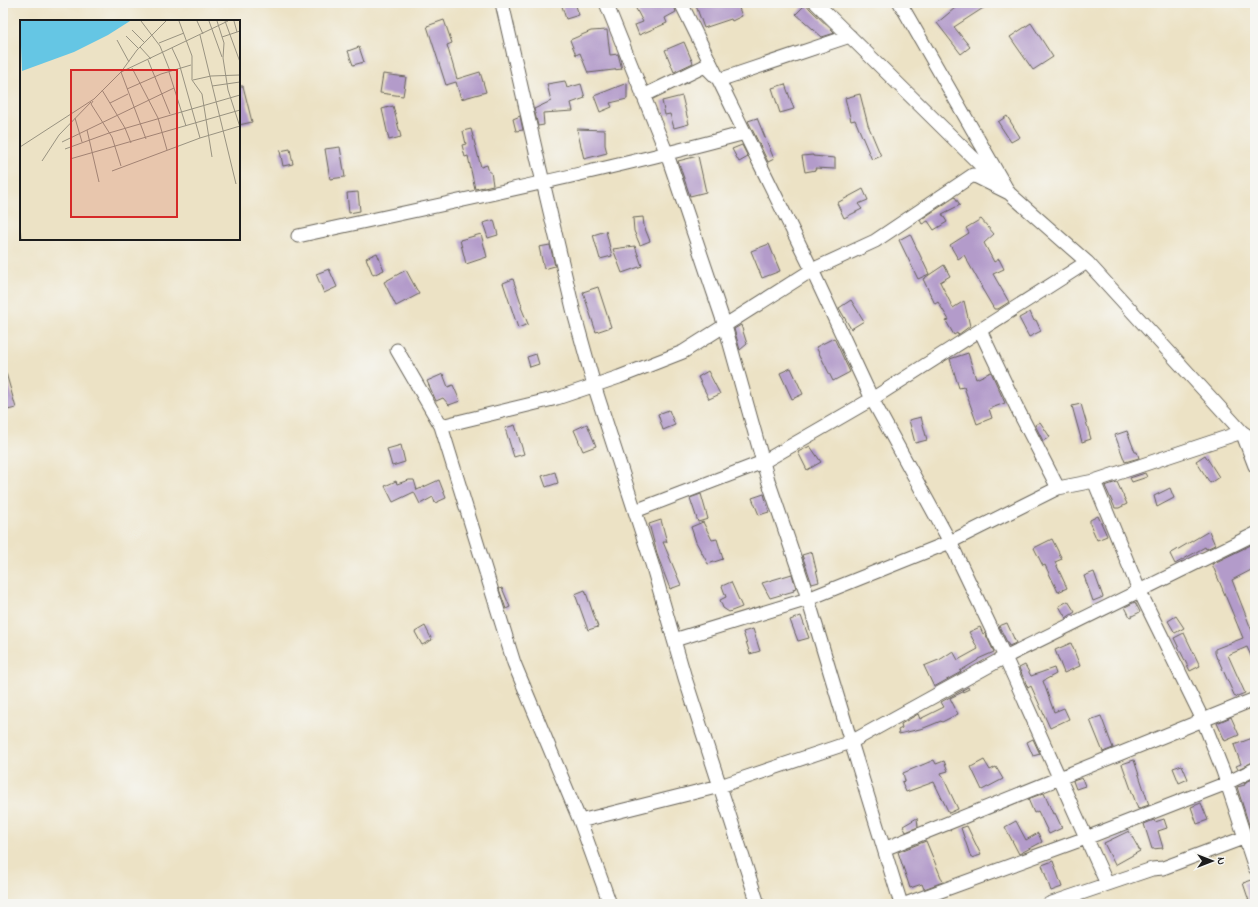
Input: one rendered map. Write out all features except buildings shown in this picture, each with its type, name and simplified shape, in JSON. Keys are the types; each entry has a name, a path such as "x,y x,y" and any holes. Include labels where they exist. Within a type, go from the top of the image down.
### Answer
{"street":[{"path":"502,3 574,312 594,385 652,564 674,640 758,904"},
{"path":"606,3 666,154 724,326 763,462 808,599 901,904"},
{"path":"681,3 812,270 872,398 950,542 1107,884"},
{"path":"816,3 1009,193 1087,262 1242,432 1255,441"},
{"path":"900,3 1009,193"},
{"path":"719,80 850,36"},
{"path":"643,96 705,66 719,80"},
{"path":"298,236 666,154 745,133"},
{"path":"441,426 557,398 683,352 812,270 875,241 973,174 1009,193"},
{"path":"635,511 763,462 872,398 1087,262"},
{"path":"980,330 1017,408 1058,488"},
{"path":"397,350 441,426 514,664 580,821 610,904"},
{"path":"1242,432 1255,466"},
{"path":"674,640 808,599 950,542 1058,488 1094,481 1242,432"},
{"path":"1094,481 1139,590 1203,720 1246,837 1253,850 1255,868"},
{"path":"580,821 720,786 851,742 1004,657 1255,534"},
{"path":"884,849 1255,699"},
{"path":"905,904 1086,838 1227,783 1255,769"},
{"path":"1049,904 1152,869 1163,868 1246,837"}]}
